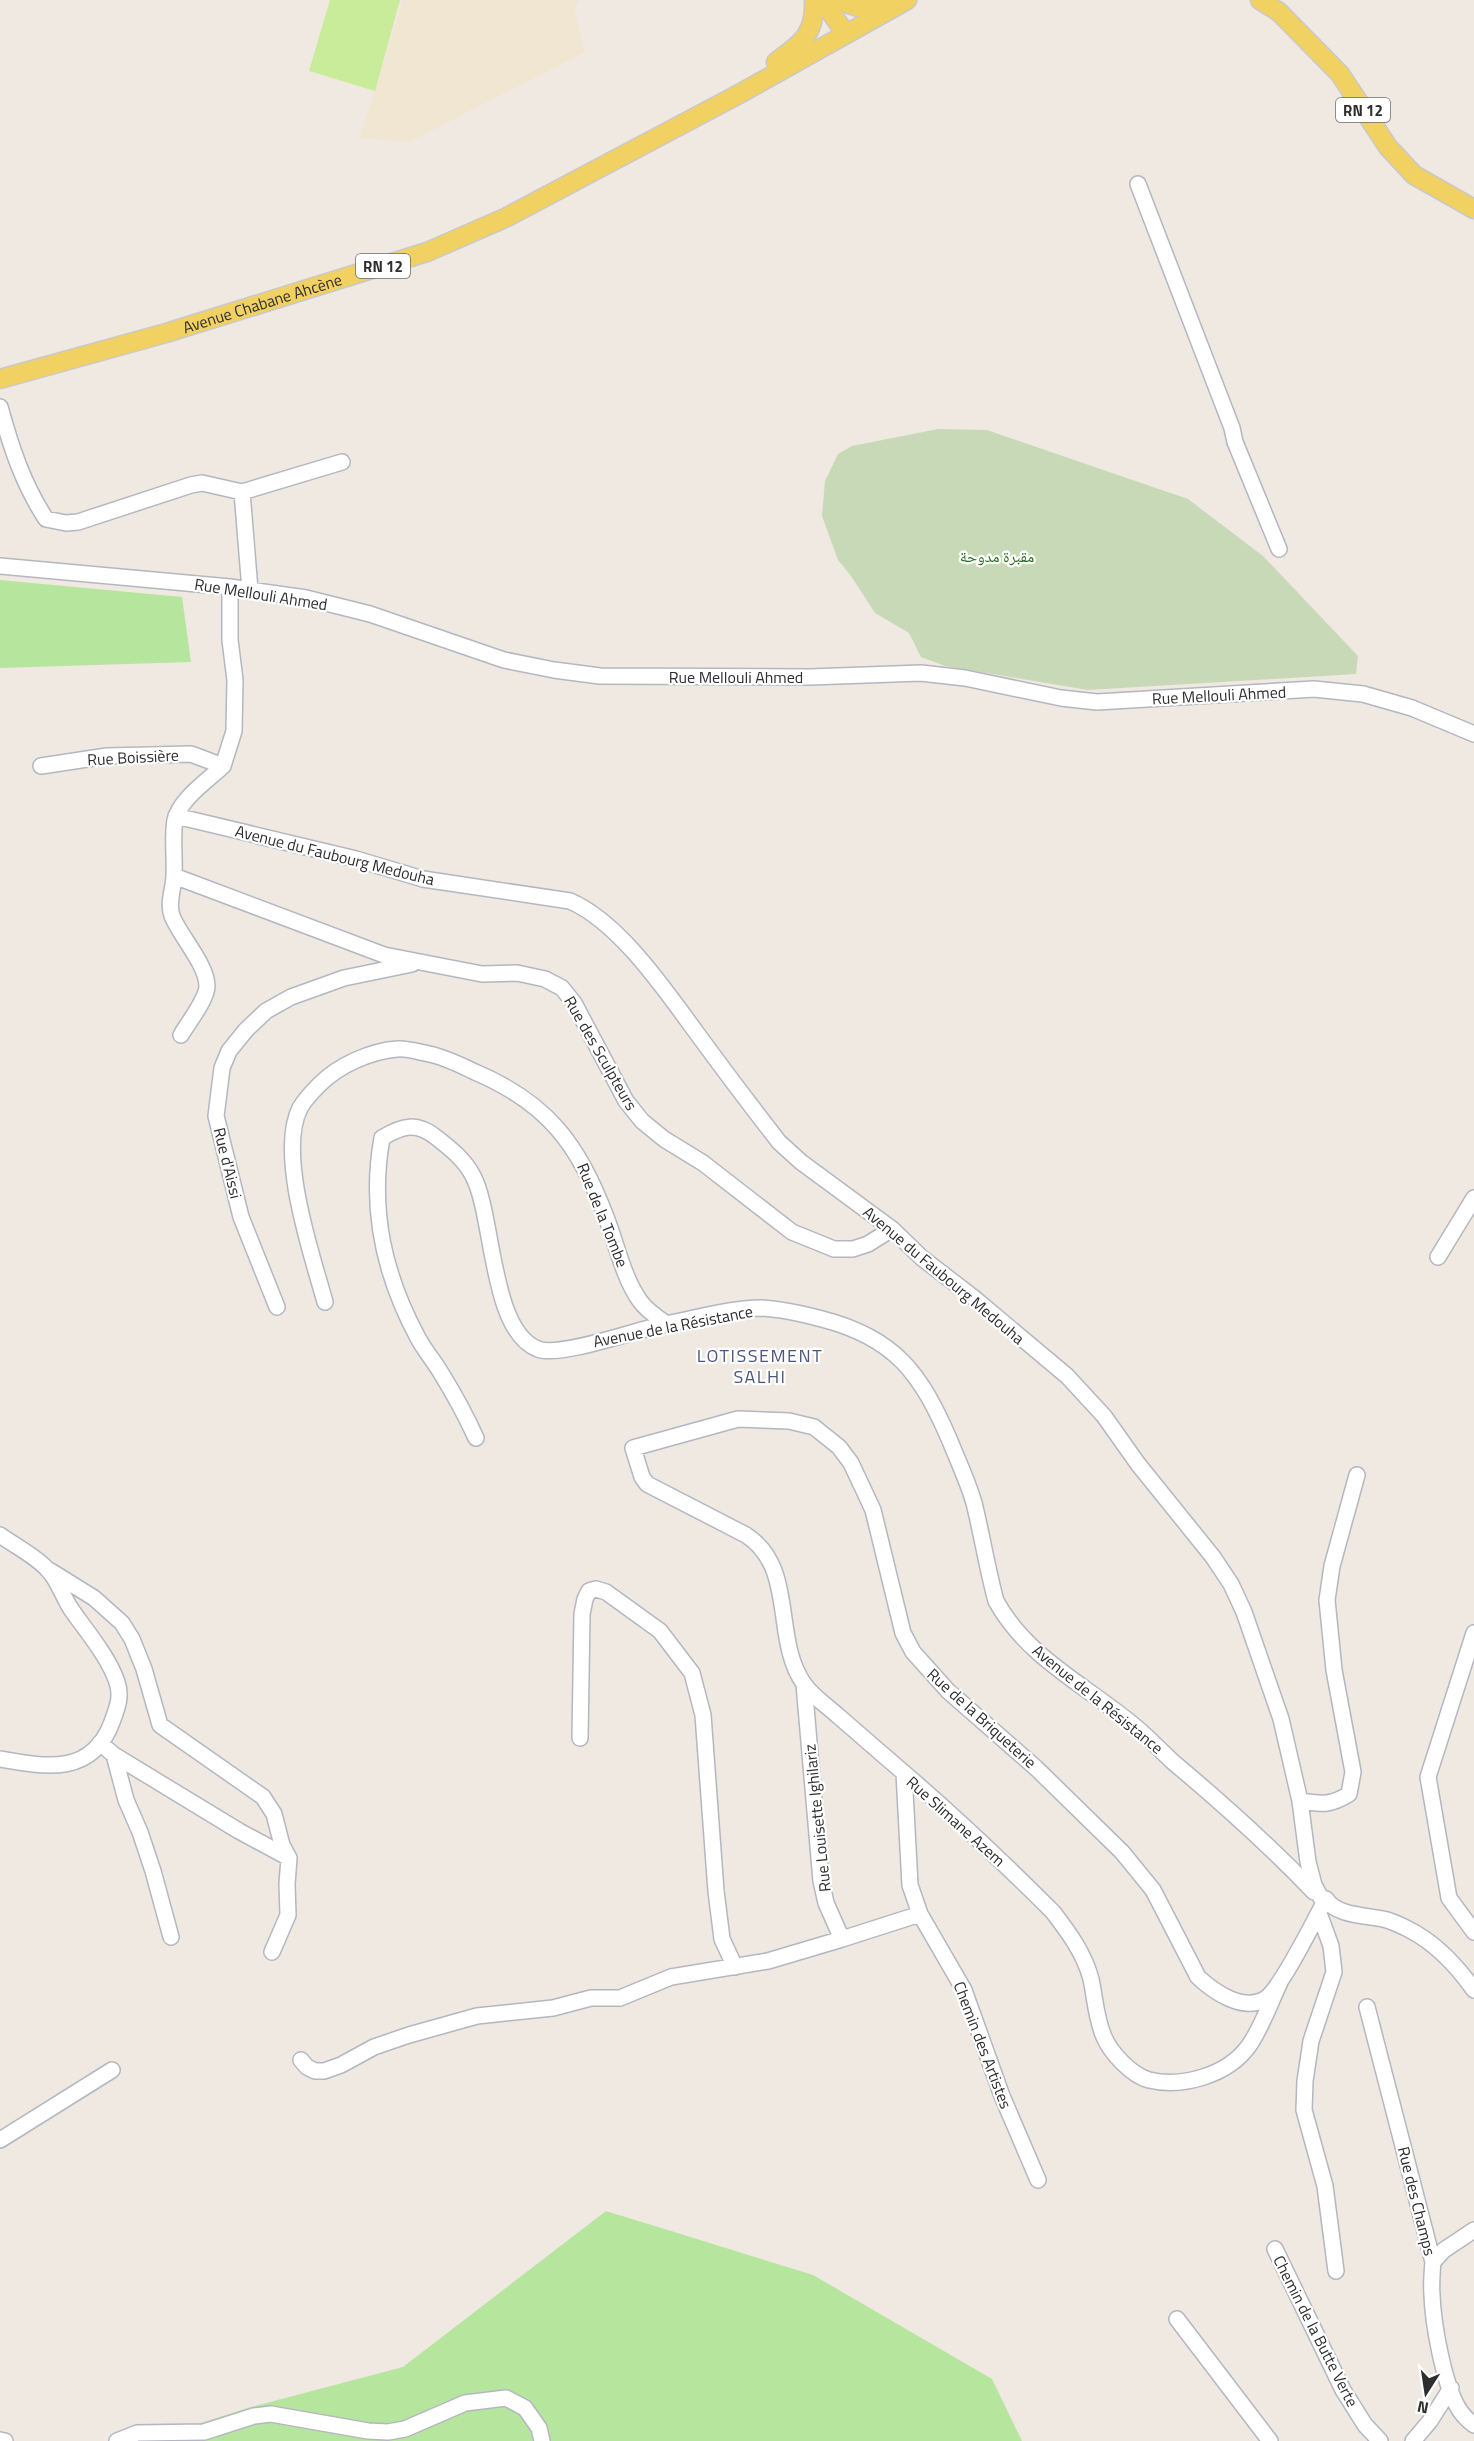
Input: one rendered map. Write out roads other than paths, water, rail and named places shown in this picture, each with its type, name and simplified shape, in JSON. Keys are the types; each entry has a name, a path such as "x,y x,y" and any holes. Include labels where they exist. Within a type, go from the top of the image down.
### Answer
{"main road":[{"path":"741,93 796,48 809,34 814,0"},
{"path":"822,0 846,34"},
{"path":"837,0 858,7 907,0"},
{"name":"RN 12","path":"741,93 907,0"},
{"name":"RN 12","path":"1260,0 1279,12 1340,74 1388,147 1414,175 1474,209"},
{"name":"Avenue Chabane Ahcène","path":"0,379 177,329 427,252 507,218 741,93"}],"street":[{"path":"1138,184 1232,428 1235,442 1278,549"},
{"path":"0,406 18,466 33,499 46,519 66,524 191,485 202,483 242,492 342,462"},
{"path":"242,492 250,590"},
{"name":"Rue Mellouli Ahmed","path":"0,566 230,587 306,598 370,614 504,660 554,670 624,676 810,677 921,674 965,678 1061,698 1097,702 1314,689 1363,693 1412,708 1474,734"},
{"path":"181,1035 202,999 207,984 199,964 171,914 170,896 174,876 173,844 176,816 186,800 223,766 234,731 230,587"},
{"name":"Rue Boissière","path":"41,766 107,756 191,754 223,766"},
{"name":"Avenue du Faubourg Medouha","path":"176,816 356,859 423,879 548,897 570,901 586,908 648,968 779,1142 801,1162 892,1229 922,1258 1067,1376 1104,1416 1138,1464 1232,1584 1281,1719 1300,1800 1308,1862 1322,1903 1332,1946 1334,1971 1311,2041 1305,2081 1304,2110 1325,2186 1336,2271"},
{"name":"Rue des Sculpteurs","path":"174,876 384,955 482,974 530,975 562,988 574,1004 626,1101 642,1121 664,1139 703,1163 792,1232 834,1249 853,1249 868,1244 892,1229"},
{"name":"Rue d'Aissi","path":"278,1307 241,1217 216,1116 222,1068 229,1051 266,1011 283,1002 344,978 421,962"},
{"name":"Rue de la Tombe","path":"325,1302 302,1220 292,1165 293,1138 300,1109 327,1077 366,1056 399,1048 438,1056 502,1083 552,1121 589,1173 628,1279 640,1301 650,1312 668,1325"},
{"name":"Avenue de la Résistance","path":"476,1438 442,1374 418,1339 391,1280 380,1239 379,1155 382,1138 395,1130 408,1127 426,1129 457,1154 473,1176 483,1206 491,1258 500,1290 521,1335 536,1349 554,1351 743,1310 779,1310 846,1325 893,1351 922,1384 961,1467 974,1502 996,1601 1003,1614 1019,1633 1058,1670 1108,1705 1195,1779 1276,1853 1322,1903"},
{"path":"1438,1257 1474,1198"},
{"name":"Rue de la Briqueterie","path":"633,1448 738,1419 789,1421 814,1427 839,1447 851,1463 873,1510 903,1633 913,1652 948,1691 1036,1768 1122,1852 1153,1890 1198,1977 1209,1988 1225,1997 1246,2002 1267,1998 1282,1978 1322,1903"},
{"name":"Rue Slimane Azem","path":"633,1448 642,1477 647,1484 746,1535 757,1542 767,1553 779,1587 790,1652 804,1684 1021,1880 1053,1912 1071,1935 1090,1977 1104,2037 1114,2054 1136,2074 1148,2080 1167,2082 1196,2079 1218,2071 1236,2060 1249,2046 1282,1978"},
{"path":"1300,1800 1320,1804 1335,1803 1349,1794 1351,1785 1353,1772 1334,1670 1327,1599 1332,1566 1358,1475"},
{"path":"0,1535 94,1598 122,1623 132,1639 144,1669 160,1725 263,1797 274,1814 282,1845 289,1858 288,1915 272,1952"},
{"path":"0,1759 39,1766 61,1766 77,1762 100,1743 110,1728 120,1700 118,1684 110,1666 69,1606 49,1570"},
{"path":"580,1738 582,1614 589,1591 596,1589 606,1592 660,1631 692,1673 703,1715 716,1891 722,1939 735,1967"},
{"path":"1474,1633 1428,1777 1449,1898 1474,1932"},
{"name":"Rue Louisette Ighilariz","path":"804,1684 821,1881 826,1903 842,1939"},
{"path":"100,1743 114,1755 239,1831 289,1858"},
{"path":"114,1755 126,1800 153,1871 171,1937"},
{"path":"301,2060 315,2071 324,2071 391,2041 477,2016 553,2008 591,1998 620,1998 671,1977 768,1961 920,1914 910,1885 904,1773"},
{"path":"1322,1903 1346,1912 1387,1920 1410,1930 1449,1960 1474,1990"},
{"name":"Chemin des Artistes","path":"920,1914 964,1990 1002,2096 1038,2180"},
{"name":"Rue des Champs","path":"1367,2007 1433,2262 1431,2294 1438,2338 1456,2405 1467,2420 1474,2425"},
{"path":"0,2140 112,2070"},
{"path":"1433,2262 1444,2250 1474,2230"},
{"name":"Chemin de la Butte Verte","path":"1275,2249 1343,2390 1365,2425 1380,2441"},
{"path":"1176,2319 1270,2441"},
{"path":"1413,2441 1430,2421 1451,2388"},
{"path":"117,2441 137,2433 204,2432 254,2416 271,2414 368,2431 388,2432 405,2429 465,2403 506,2398 525,2408 539,2428 542,2441"},
{"path":"0,2440 5,2441"}],"district":[{"name":"LOTISSEMENT SALHI","path":"760,1365"}],"park label":[{"name":"مقبرة مدوحة","path":"997,556"}]}
